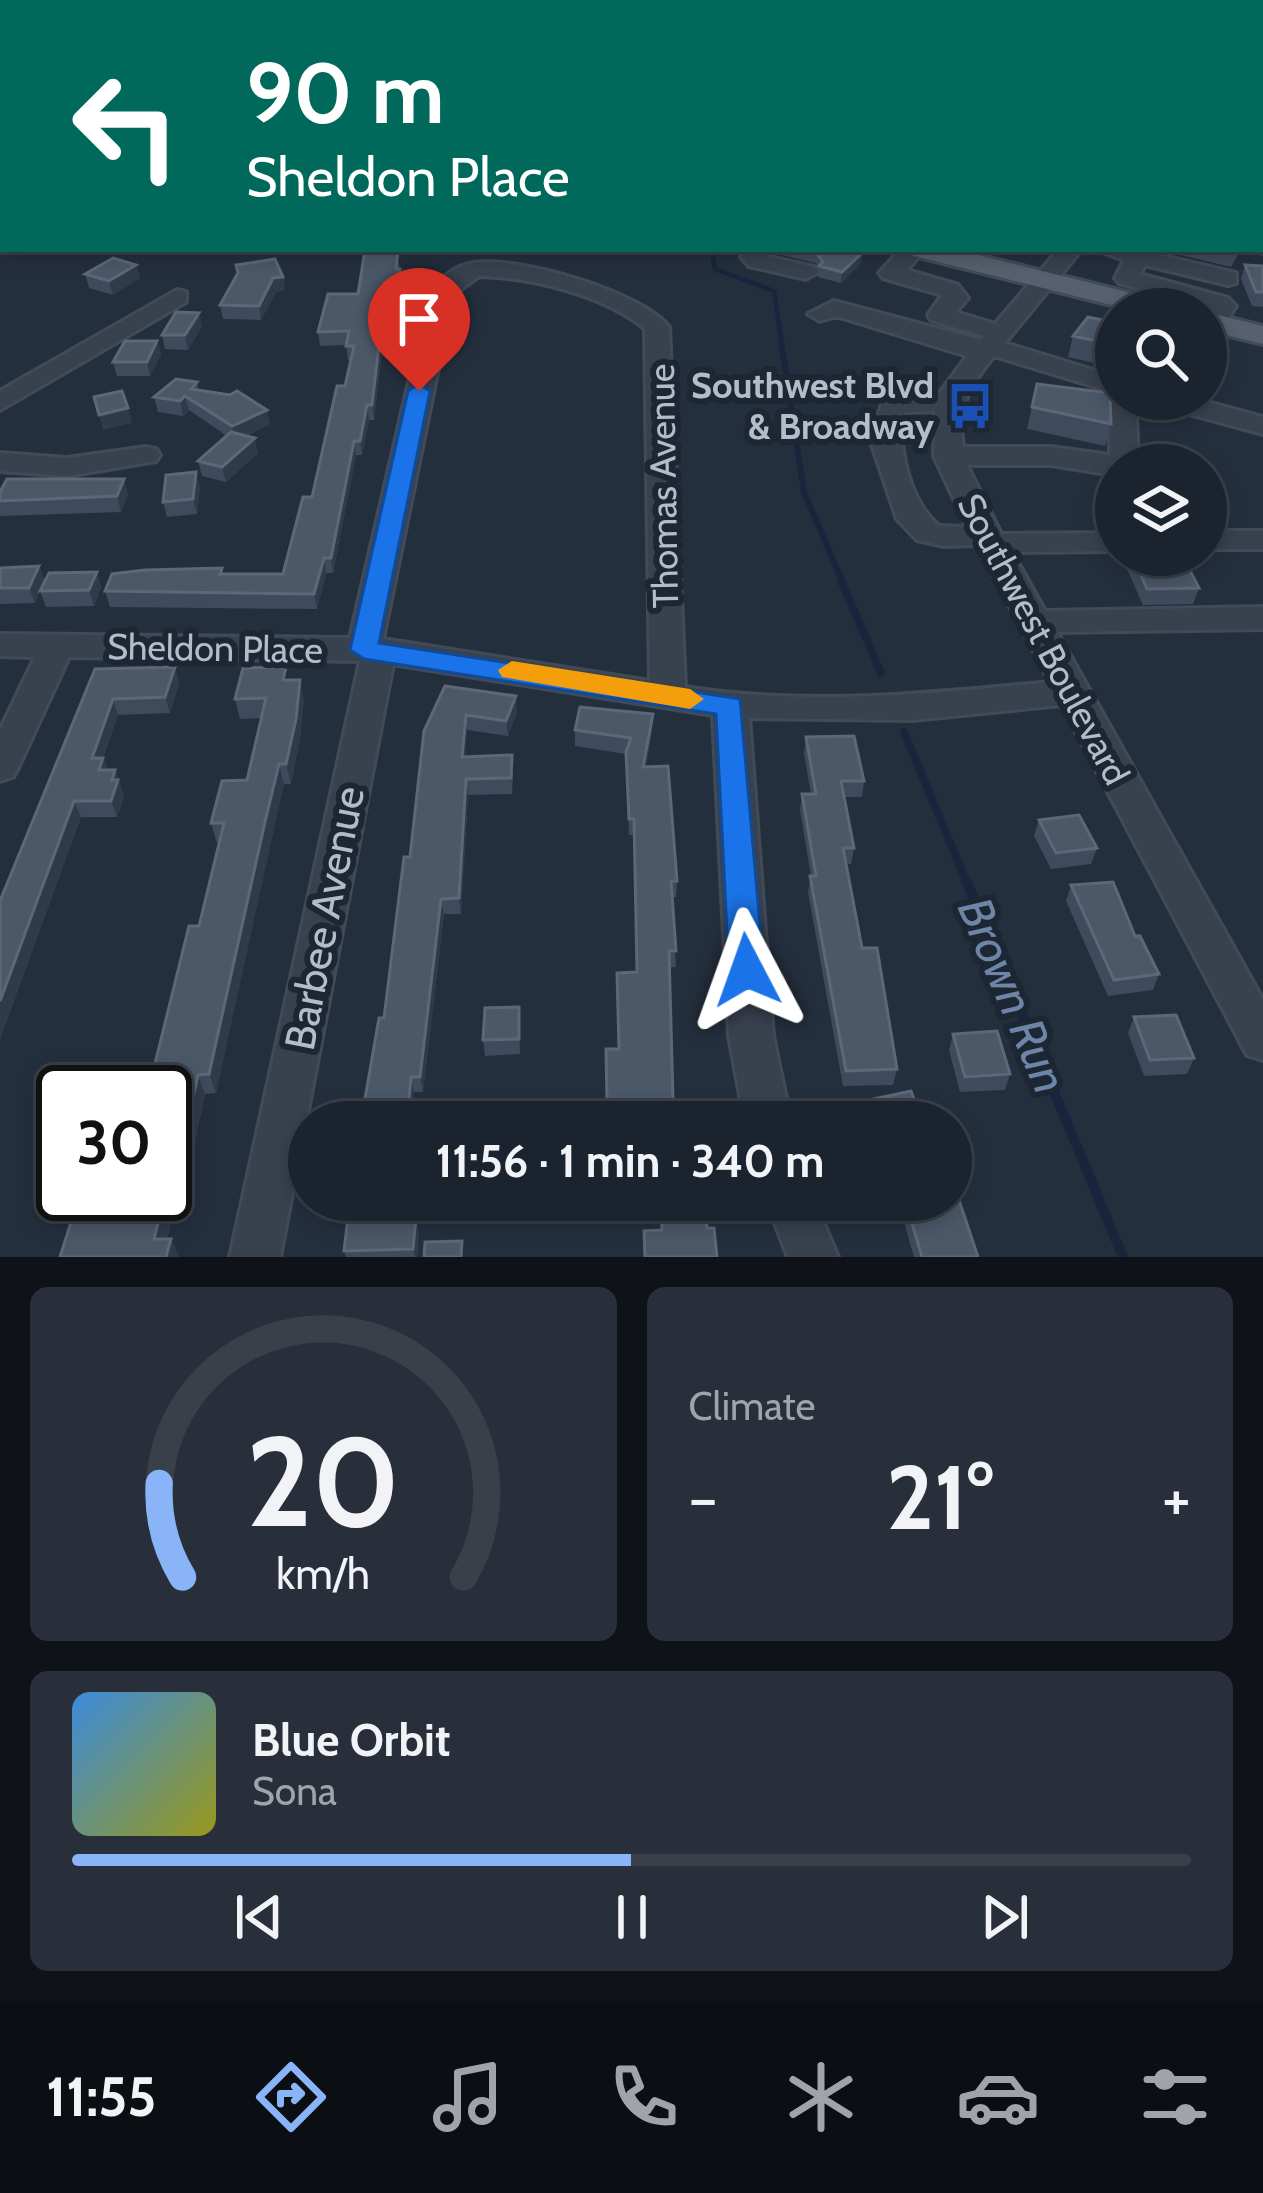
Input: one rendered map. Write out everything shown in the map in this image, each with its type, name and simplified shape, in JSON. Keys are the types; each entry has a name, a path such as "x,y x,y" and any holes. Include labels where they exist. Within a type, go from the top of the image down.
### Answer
{"main road":[{"path":"930,252 1095,292"},
{"path":"1227,326 1263,335"}],"street":[{"path":"758,252 752,257 757,261 806,272"},
{"path":"915,252 891,273 950,290 956,298 940,315 989,344"},
{"path":"1069,252 989,344 948,402 895,405 884,439 912,519 928,532 1095,542"},
{"path":"1164,288 1127,278 1138,253 1228,278"},
{"name":"Barbee Avenue","path":"255,1257 441,295 452,280 477,269"},
{"name":"Thomas Avenue","path":"477,269 499,270 619,304 644,314 657,327 668,694"},
{"path":"0,402 177,297"},
{"path":"820,314 834,308 989,344 1095,385"},
{"name":"Southwest Boulevard","path":"948,402 949,456 989,539 1263,1041"},
{"path":"1227,417 1263,427"},
{"path":"949,456 1013,454 1114,466 1124,457 1122,420"},
{"path":"0,462 67,467 146,455"},
{"path":"1227,540 1263,540"},
{"path":"1034,622 1263,618"},
{"name":"Sheldon Place","path":"0,645 372,650 730,706 912,708 1073,692"},
{"path":"0,768 57,646"},
{"path":"730,706 752,1036 764,1101"},
{"path":"798,1221 813,1257"}],"building":[{"path":"365,252 398,252 396,269 400,269 379,345 372,405 367,405 360,441 354,441 331,558 324,558 314,594 105,591 112,574 145,570 222,568 220,574 283,574 303,497 312,497 337,386 345,386 354,346 346,346 349,331 318,332 328,294 358,294"},
{"path":"816,252 862,253 842,272 819,266 823,262"},
{"path":"113,258 136,265 109,281 85,274"},
{"path":"275,259 283,277 273,278 259,306 220,305 238,273 236,265"},
{"path":"1245,265 1263,266 1263,292 1256,292"},
{"path":"176,312 199,313 185,335 162,335"},
{"path":"1088,317 1095,318 1095,341 1073,336"},
{"path":"125,341 157,341 147,362 113,362"},
{"path":"176,379 197,382 191,389 230,395 237,391 267,410 232,426 185,396 180,401 154,397"},
{"path":"1037,384 1095,391 1095,420 1111,420 1111,424 1032,407"},
{"path":"122,391 128,408 99,415 94,397"},
{"path":"231,432 255,438 222,467 198,461"},
{"path":"196,472 193,499 163,502 166,475"},
{"path":"7,479 124,479 117,496 0,501"},
{"path":"39,566 29,588 0,588 0,568"},
{"path":"97,572 89,590 40,591 49,573"},
{"path":"1141,576 1193,576 1199,588 1147,589"},
{"path":"175,667 165,697 113,699 92,758 103,758 99,770 115,770 112,780 118,780 111,801 74,801 0,1001 0,901 95,669"},
{"path":"286,667 283,680 300,680 296,719 286,764 279,764 209,1074 198,1075 192,1102 192,1065 155,1065 189,926 199,926 224,823 211,823 222,781 247,780 266,698 235,699 243,668"},
{"path":"445,686 516,696 506,721 466,715 462,757 512,755 511,778 466,779 459,898 441,899 420,1077 411,1077 409,1101 365,1101 379,1018 384,1018 404,857 410,857 424,731"},
{"path":"580,707 653,714 643,767 668,766 677,881 671,881 676,951 669,951 673,1101 607,1101 606,1049 619,1049 617,973 637,972 634,819 629,819 626,752 631,738 575,730"},
{"path":"854,736 864,781 841,781 854,848 843,848 862,948 877,948 897,1069 846,1071 810,876 816,876 802,794 816,794 806,737"},
{"path":"1079,815 1097,848 1056,853 1039,820"},
{"path":"1113,882 1135,936 1140,936 1159,974 1114,980 1071,885"},
{"path":"519,1007 519,1039 483,1040 485,1008"},
{"path":"1176,1015 1194,1058 1150,1060 1134,1017"},
{"path":"997,1031 1010,1074 965,1077 953,1034"},
{"path":"911,1091 915,1101 864,1101"},
{"path":"71,1221 158,1221 154,1239 171,1239 166,1257 60,1257"},
{"path":"348,1221 416,1221 413,1249 344,1251"},
{"path":"662,1221 706,1221 707,1228 714,1228 717,1257 645,1257 644,1231 662,1230"},
{"path":"911,1221 966,1221 978,1257 922,1257"},
{"path":"462,1241 461,1257 424,1257 425,1242"}],"waterway":[{"name":"Brown Run","path":"712,252 715,269 774,291 782,344"},
{"name":"Brown Run","path":"781,341 804,492 843,583"},
{"name":"Brown Run","path":"841,580 881,673"},
{"name":"Brown Run","path":"904,732 967,883"},
{"name":"Brown Run","path":"966,880 1123,1257"}],"slow traffic":[{"path":"512,670 690,699"}],"place":[{"name":"Southwest Blvd & Broadway","path":"970,406"}],"route":[{"path":"419,391 364,650 730,706 747,970"}]}
